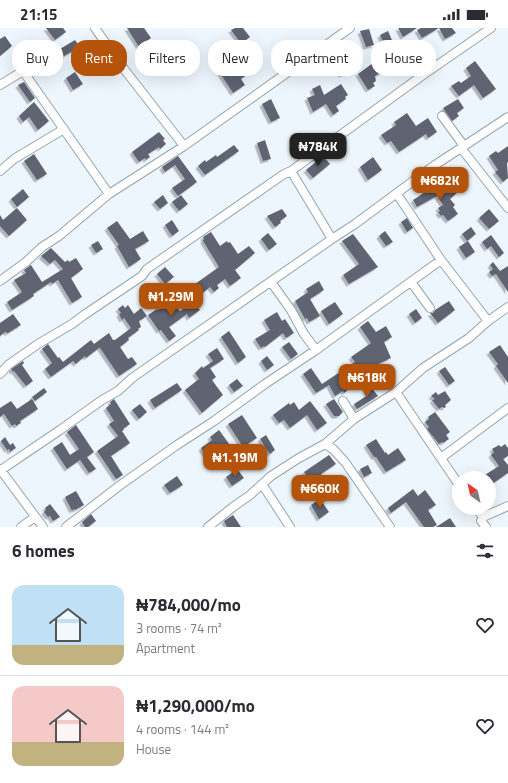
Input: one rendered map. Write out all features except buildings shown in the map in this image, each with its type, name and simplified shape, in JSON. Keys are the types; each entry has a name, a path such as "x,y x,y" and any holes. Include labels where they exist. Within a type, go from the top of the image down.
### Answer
{"street":[{"path":"95,28 124,69 184,146"},
{"path":"2,276 26,262 42,247 59,236 109,194 184,146 350,28"},
{"path":"0,374 8,364 72,324 142,276 147,269 284,174 291,171 423,75 491,28"},
{"path":"0,85 23,71 109,194"},
{"path":"442,116 462,147 508,208"},
{"path":"43,527 0,470 102,400 118,391 132,378 332,238 356,224 432,167 508,117"},
{"path":"0,171 14,159 64,129"},
{"path":"291,171 332,238"},
{"path":"397,194 441,260 488,321"},
{"path":"66,527 119,486 177,445 214,422 265,384 316,350 441,260"},
{"path":"271,282 291,310 304,334 316,350"},
{"path":"411,282 430,308"},
{"path":"208,527 250,495 271,476 299,458 325,444 354,419 396,392 423,368 469,338 488,321 508,307"},
{"path":"396,392 452,474"},
{"path":"343,401 354,419"},
{"path":"441,458 508,408"},
{"path":"325,444 345,462 390,527"},
{"path":"262,484 290,527"},
{"path":"486,527 481,521 483,517 508,506"},
{"path":"21,527 35,517"}]}
